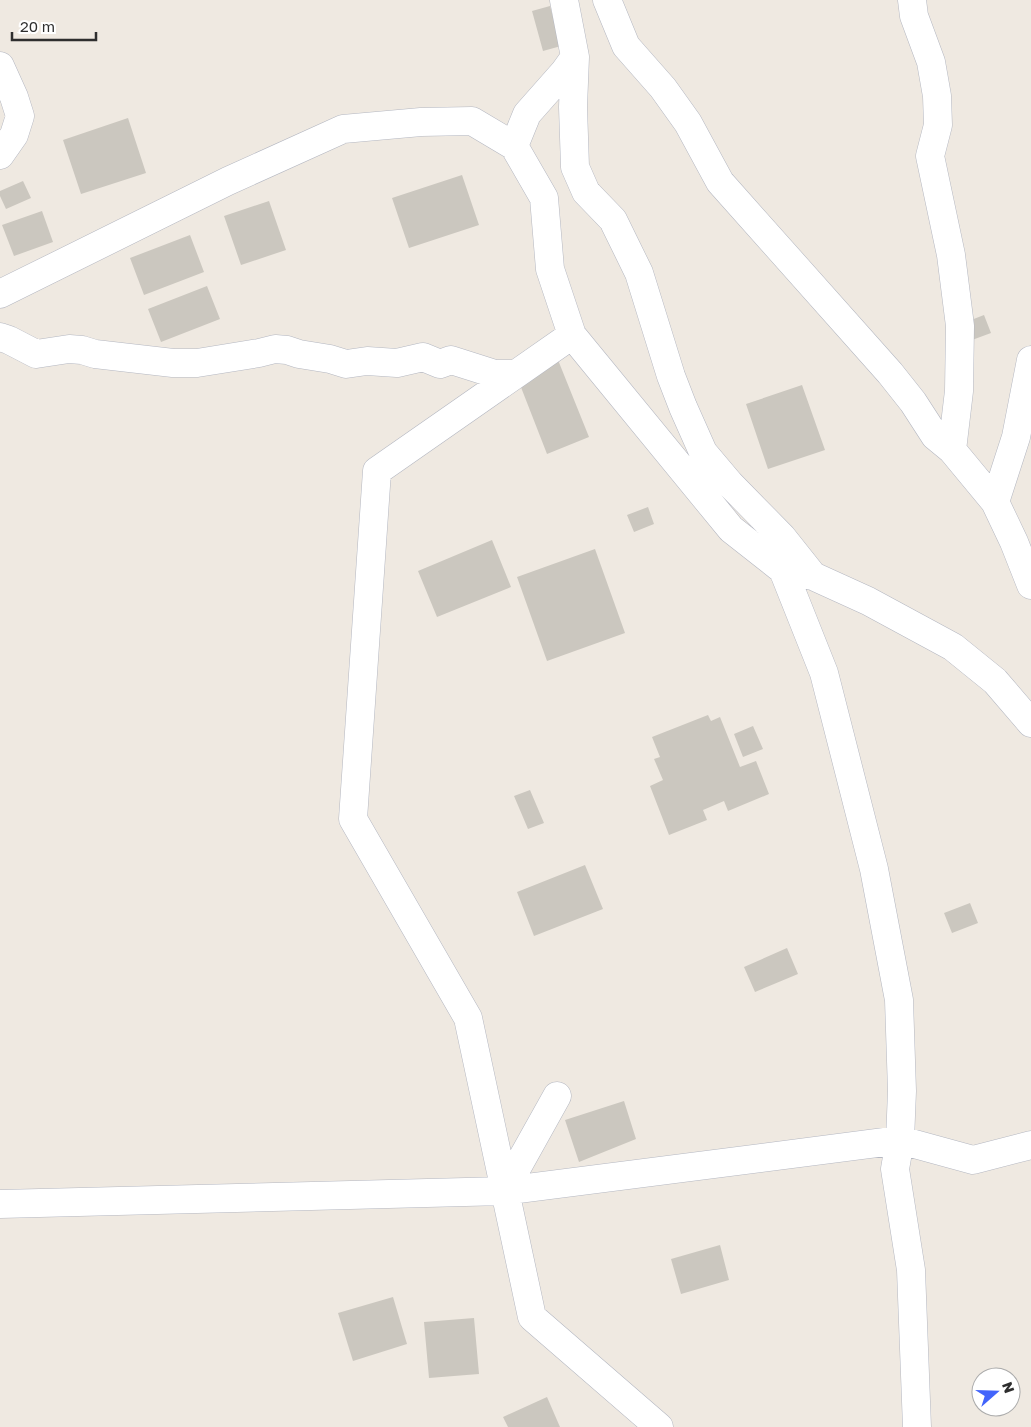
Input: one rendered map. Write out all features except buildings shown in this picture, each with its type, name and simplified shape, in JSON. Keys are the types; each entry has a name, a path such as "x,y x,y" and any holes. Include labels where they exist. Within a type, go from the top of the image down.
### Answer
{"street":[{"path":"564,0 575,57 573,107 575,167 586,192 613,220 639,273 671,376 703,452 730,484 782,538 813,576"},
{"path":"607,0 626,46 663,88 688,123 720,182 890,373 913,402 935,436 952,450 995,502 1014,542 1031,586"},
{"path":"912,0 914,16 931,62 938,96 938,125 930,156 951,256 960,326 959,391 952,450"},
{"path":"514,146 527,114 575,57"},
{"path":"0,66 20,116 14,135 0,155"},
{"path":"0,294 228,181 343,129 421,122 472,121 514,146 544,198 550,269 572,335 730,529 784,570 813,576 868,601 953,646 995,681 1031,723"},
{"path":"572,335 377,471 354,819 468,1018 532,1317 659,1427"},
{"path":"0,337 36,354 69,349 173,363 197,363 275,349 330,359 346,364 367,361 397,363 423,357 440,364 451,360 495,374 516,374"},
{"path":"995,502 1016,436 1031,360"},
{"path":"784,570 824,673 874,869 900,1000 902,1091 900,1140 895,1169 911,1270 917,1427"},
{"path":"504,1191 557,1096"},
{"path":"0,1204 504,1191 900,1140 972,1160 1031,1145"}]}
